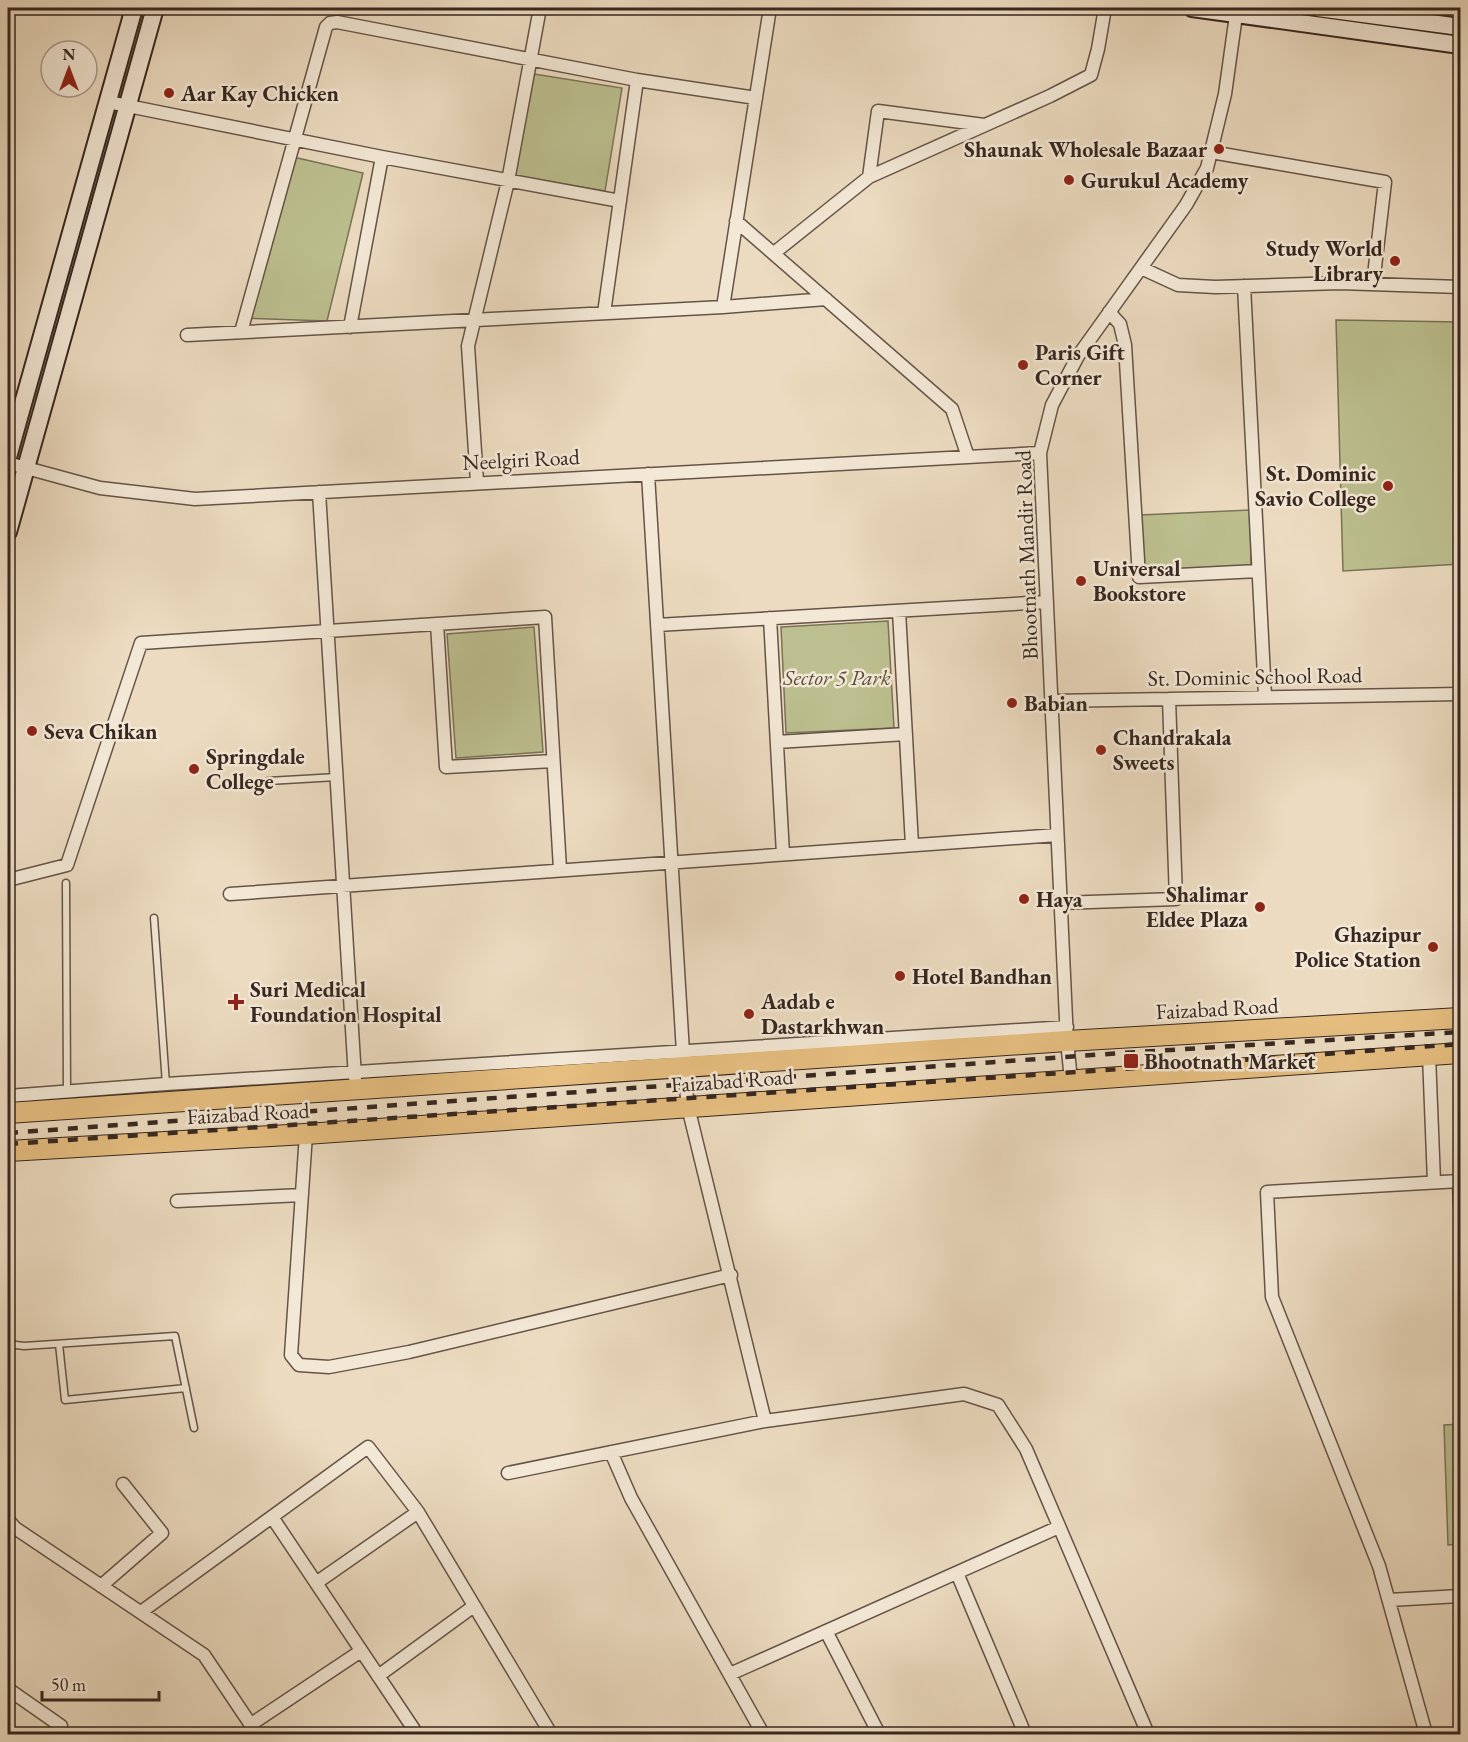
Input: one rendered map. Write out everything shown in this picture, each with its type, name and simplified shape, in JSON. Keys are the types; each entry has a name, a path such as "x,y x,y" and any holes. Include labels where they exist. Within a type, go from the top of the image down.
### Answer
{"main road":[{"name":"Faizabad Road","path":"8,1113 356,1081 1067,1034 1461,1018"},
{"name":"Faizabad Road","path":"8,1151 306,1134 1461,1053"}],"street":[{"path":"8,457 134,8"},
{"path":"8,532 155,8"},
{"path":"477,482 468,346 508,181 540,8"},
{"path":"723,307 770,8"},
{"path":"774,253 869,177 1050,96 1091,75 1105,8"},
{"path":"1192,8 1236,11 1461,45"},
{"path":"1318,8 1411,14 1461,27"},
{"name":"Bhootnath Mandir Road","path":"1071,1080 1060,903 1040,453 1052,405 1078,356 1186,205 1207,168 1225,94 1236,11"},
{"path":"1390,12 1398,36"},
{"path":"1398,36 1411,14"},
{"path":"241,332 326,27 330,23 337,22 531,58 637,80 756,98"},
{"path":"604,313 637,80"},
{"path":"108,102 294,140 620,201"},
{"path":"869,177 878,111 986,125"},
{"path":"1211,152 1385,182 1373,284"},
{"path":"350,327 382,157"},
{"path":"736,221 952,409 968,457"},
{"path":"1141,268 1178,285 1373,284 1461,287"},
{"path":"1244,286 1265,696"},
{"path":"187,335 723,307 826,299"},
{"path":"1109,312 1120,324 1125,345 1139,577 1258,571"},
{"name":"Neelgiri Road","path":"8,463 100,488 195,499 1040,453"},
{"path":"648,474 683,1060 688,1107 765,1420"},
{"path":"8,1096 166,1084 356,1081 319,492"},
{"path":"657,625 1047,602"},
{"path":"899,610 912,845"},
{"path":"8,880 67,865 141,643 545,617 560,869"},
{"path":"770,618 783,854"},
{"path":"437,624 446,767 554,760"},
{"name":"St. Dominic School Road","path":"1051,701 1459,694"},
{"path":"1060,903 1176,899 1169,699"},
{"path":"777,742 906,734"},
{"path":"230,894 344,884 1057,835"},
{"path":"1429,1055 1434,1182"},
{"path":"306,1134 291,1355 299,1365 329,1367 409,1352 731,1275"},
{"path":"1426,1734 1379,1566 1272,1297 1267,1192 1460,1181 1461,1208"},
{"path":"177,1201 302,1195"},
{"path":"508,1473 765,1420 964,1394 998,1405 1026,1449 1148,1734"},
{"path":"141,1612 368,1447 418,1512 551,1734"},
{"path":"611,1452 631,1497 763,1734"},
{"path":"101,1586 162,1533 123,1484"},
{"path":"316,1582 418,1512"},
{"path":"272,1517 417,1734"},
{"path":"8,1520 15,1528 204,1655 254,1730 361,1651"},
{"path":"730,1674 1059,1527"},
{"path":"957,1573 1025,1734"},
{"path":"1389,1600 1461,1596"},
{"path":"378,1676 474,1606"},
{"path":"826,1631 879,1734"},
{"path":"8,1689 61,1726 54,1734"}],"lane":[{"path":"268,781 337,777"},
{"path":"66,883 67,1093"},
{"path":"154,918 166,1084"},
{"path":"8,1344 24,1346 175,1336 194,1428"},
{"path":"59,1344 65,1400 186,1388"}],"path":[{"path":"1456,660 1459,694"}],"green space":[{"path":"528,73 622,88 605,191 511,175"},
{"path":"289,156 363,173 327,321 239,318"},
{"path":"1336,320 1460,322 1460,564 1343,571"},
{"path":"1250,510 1251,567 1142,573 1140,515"},
{"name":"Sector 5 Park","path":"888,621 894,728 786,733 781,627"},
{"path":"534,627 543,752 456,758 447,634"},
{"path":"1460,1424 1460,1544 1448,1545 1444,1425"}],"railway":[{"path":"8,1133 1121,1053 1460,1032"},
{"path":"8,1144 1460,1044"}],"place":[{"name":"Aar Kay Chicken","path":"169,93"},
{"name":"Shaunak Wholesale Bazaar","path":"1219,149"},
{"name":"Gurukul Academy","path":"1069,180"},
{"name":"Study World Library","path":"1395,261"},
{"name":"Paris Gift Corner","path":"1023,365"},
{"name":"St. Dominic Savio College","path":"1388,486"},
{"name":"Universal Bookstore","path":"1081,581"},
{"name":"Babian","path":"1012,703"},
{"name":"Seva Chikan","path":"32,731"},
{"name":"Chandrakala Sweets","path":"1101,750"},
{"name":"Springdale College","path":"194,769"},
{"name":"Haya","path":"1024,899"},
{"name":"Shalimar Eldee Plaza","path":"1260,907"},
{"name":"Ghazipur Police Station","path":"1433,947"},
{"name":"Hotel Bandhan","path":"900,976"},
{"name":"Suri Medical Foundation Hospital","path":"236,1002"},
{"name":"Aadab e Dastarkhwan","path":"749,1014"},
{"name":"Bhootnath Market","path":"1131,1061"}]}
